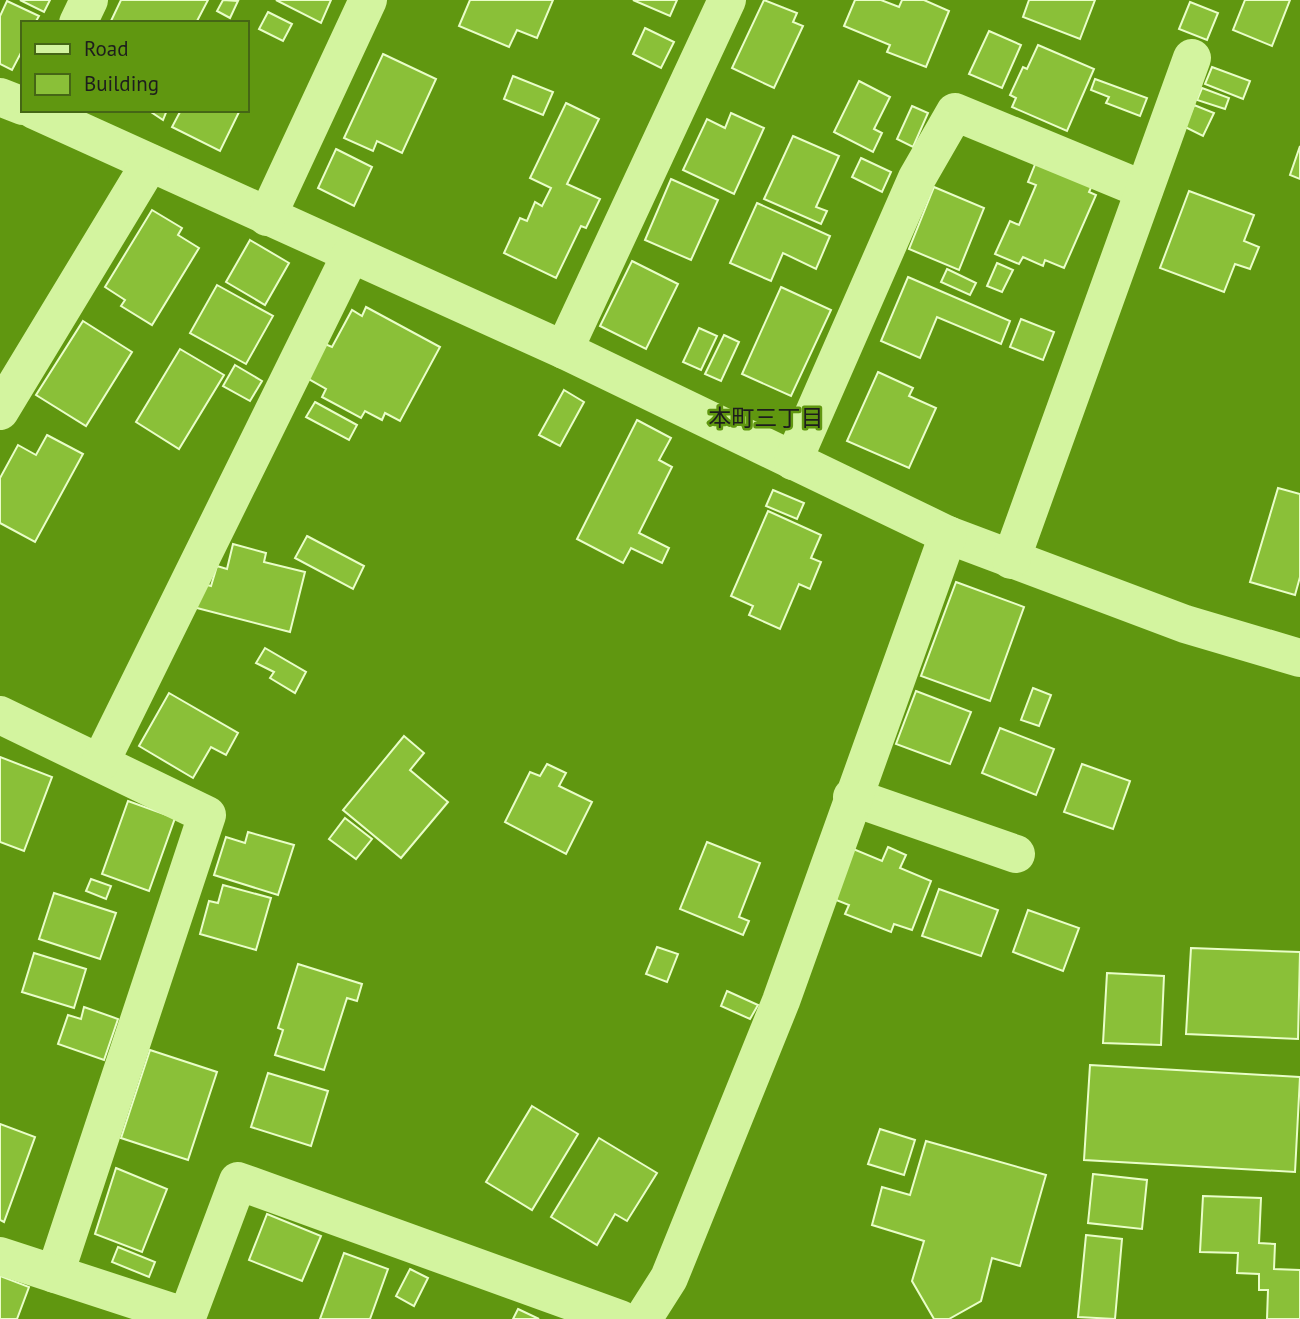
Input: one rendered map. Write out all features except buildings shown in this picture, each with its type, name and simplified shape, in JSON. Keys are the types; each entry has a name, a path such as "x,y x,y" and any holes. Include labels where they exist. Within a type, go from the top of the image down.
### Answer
{"street":[{"path":"79,21 89,0"},
{"path":"267,217 368,0"},
{"path":"564,350 726,0"},
{"path":"1011,559 1192,58"},
{"path":"0,97 21,105"},
{"path":"39,112 350,256 564,350 948,535 1185,624 1300,658"},
{"path":"793,461 917,178 955,112 1144,190"},
{"path":"0,411 150,163"},
{"path":"100,763 350,256"},
{"path":"643,1319 668,1278 781,1001 948,535"},
{"path":"0,715 207,815 55,1274"},
{"path":"852,797 1016,854"},
{"path":"0,1256 187,1317 238,1181 621,1319"}],"district":[{"name":"本町三丁目","path":"766,417"}]}
